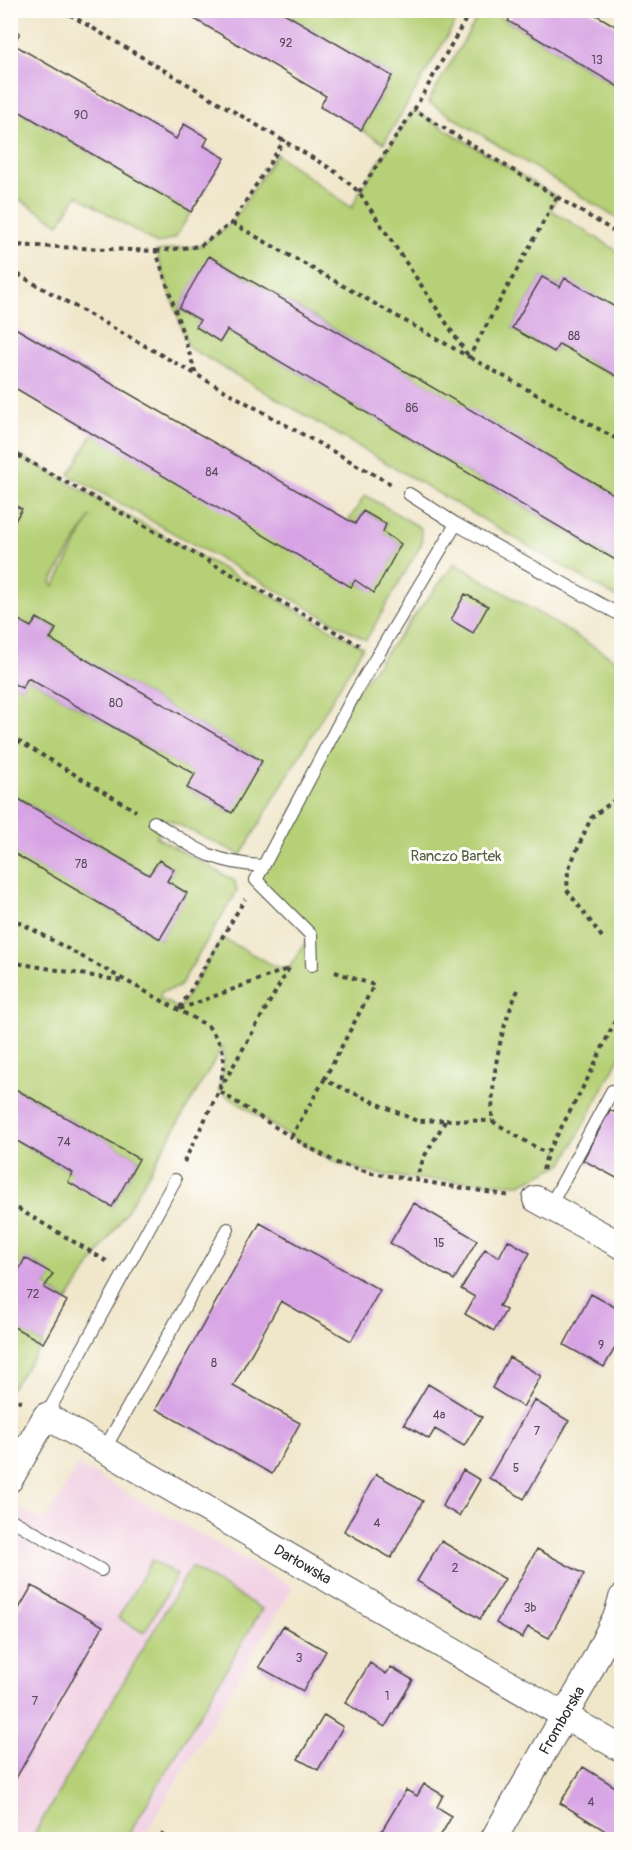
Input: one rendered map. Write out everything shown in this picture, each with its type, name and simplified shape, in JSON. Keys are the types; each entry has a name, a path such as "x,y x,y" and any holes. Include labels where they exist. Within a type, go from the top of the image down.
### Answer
{"street":[{"path":"543,1203 621,1246"},
{"path":"10,1479 46,1416"},
{"name":"Darłowska","path":"46,1416 621,1749"},
{"name":"Fromborska","path":"493,1839 565,1717 617,1615 621,1598"}],"lane":[{"path":"409,494 456,524 621,616"},
{"path":"312,965 310,935 256,880 378,655 456,524"},
{"path":"154,822 208,857 237,864 262,866"},
{"path":"543,1203 612,1091 621,1096"},
{"path":"46,1416 175,1180"},
{"path":"104,1450 228,1229"},
{"path":"10,1519 101,1570"}],"path":[{"path":"62,10 285,140 333,170 359,192 469,357"},
{"path":"359,192 414,110 471,10"},
{"path":"414,110 621,236"},
{"path":"10,245 156,251 200,246 232,223 285,140"},
{"path":"469,357 557,197"},
{"path":"232,223 621,442"},
{"path":"156,251 196,374"},
{"path":"10,270 409,494"},
{"path":"10,451 378,655"},
{"path":"10,736 154,822"},
{"path":"602,937 567,890 568,870 591,819 621,794"},
{"path":"180,1009 256,880"},
{"path":"10,917 208,1026 223,1045 224,1063 219,1091"},
{"path":"10,962 126,982"},
{"path":"180,1009 289,968 312,965 374,985 291,1137"},
{"path":"175,1180 219,1091 289,968"},
{"path":"492,1121 495,1062 507,1013 518,990"},
{"path":"219,1091 337,1163 372,1173 543,1203 547,1154 589,1076 621,1006"},
{"path":"324,1080 417,1121 492,1121 547,1154"},
{"path":"416,1179 434,1138 446,1120"},
{"path":"10,1204 124,1272"}],"shaded area":[{"path":"78,1465 293,1587 142,1839 11,1840 11,1528 21,1510 45,1521"}],"green space":[{"path":"279,11 462,11 384,143 361,130 392,76"},
{"path":"481,11 490,11 621,89 621,221 428,102"},
{"path":"10,106 191,212 175,238 157,244 77,195 59,224 11,194"},
{"path":"414,110 557,197 551,210 621,253 621,311 565,279 560,287 542,277 512,328 554,352 559,344 621,379 621,499 210,256 179,308 200,320 196,327 220,341 227,330 621,564 621,600 188,347 156,251 200,246 232,223 276,154 352,208 359,192"},
{"path":"93,434 374,592 401,544 383,532 386,524 364,511 355,524 349,520 365,495 421,528 422,543 366,640 69,475"},
{"name":"Ranczo Bartek","path":"19,455 363,647 241,855 167,819 156,837 235,881 237,891 179,987 162,992 159,998 179,1009 222,938 276,967 289,968 310,936 256,880 355,693 455,563 621,663 621,1059 619,1058 563,1164 520,1184 416,1179 372,1173 337,1163 219,1091 224,1063 223,1046 125,1214 67,1301 46,1286 52,1274 26,1258 18,1272 11,1268 11,1137 73,1173 112,1207 139,1159 11,1086 11,851 160,939 187,893 167,881 174,869 159,860 149,875 11,794 11,682 22,688 28,678 195,774 187,788 231,813 262,761 50,639 56,629 37,618 31,627 10,615 11,529 22,510 11,503 10,469","holes":["91,516 54,586 51,582"]},
{"path":"11,1325 43,1343 11,1389"},
{"path":"152,1560 177,1575 144,1633 118,1618"},
{"path":"191,1567 262,1609 126,1839 31,1839"}],"building":[{"path":"179,10 279,10 392,76 361,130 320,107 326,96"},
{"path":"515,10 588,10 622,30 622,89 508,21"},
{"path":"10,28 20,33 13,44 176,139 184,124 208,138 204,146 225,158 191,212 10,106"},
{"path":"209,256 622,499 622,564 227,330 220,342 196,327 200,320 179,308"},
{"path":"542,277 560,287 565,278 622,311 622,379 559,344 554,352 512,328"},
{"path":"10,325 355,524 363,511 386,524 383,532 401,544 374,593 355,580 351,587 10,385"},
{"path":"10,503 22,509 10,529"},
{"path":"465,594 488,606 473,633 451,620"},
{"path":"10,615 31,627 37,618 56,629 50,639 262,761 232,813 187,788 195,774 28,678 22,688 10,682"},
{"path":"10,794 149,875 159,860 174,869 167,881 187,893 160,939 10,851"},
{"path":"10,1086 139,1159 112,1207 68,1182 73,1173 10,1137"},
{"path":"610,1110 622,1116 622,1181 583,1160"},
{"path":"414,1203 477,1240 454,1280 390,1243"},
{"path":"260,1223 380,1290 351,1341 281,1301 233,1386 300,1423 272,1474 156,1409"},
{"path":"508,1240 530,1253 499,1306 506,1310 494,1331 465,1314 475,1297 461,1289 485,1249 499,1257"},
{"path":"25,1258 53,1274 44,1288 67,1301 43,1343 10,1325 10,1268 18,1272"},
{"path":"591,1294 622,1311 622,1336 604,1367 564,1345"},
{"path":"509,1357 541,1376 523,1407 492,1388"},
{"path":"428,1384 482,1417 464,1446 435,1429 429,1439 404,1424"},
{"path":"534,1400 569,1421 524,1499 489,1478"},
{"path":"463,1470 480,1480 459,1516 442,1506"},
{"path":"376,1474 423,1501 391,1558 344,1531"},
{"path":"441,1541 505,1579 480,1619 417,1581"},
{"path":"537,1549 584,1574 549,1638 528,1627 522,1638 496,1623"},
{"path":"32,1586 103,1626 16,1778 10,1775 10,1624"},
{"path":"283,1626 326,1651 303,1691 259,1667"},
{"path":"370,1663 386,1674 391,1667 413,1680 385,1727 345,1703"},
{"path":"324,1715 343,1727 318,1770 298,1759"},
{"path":"583,1767 622,1791 622,1820 612,1835 560,1803"},
{"path":"424,1784 443,1795 437,1807 452,1816 438,1840 377,1839 406,1790 417,1796"},
{"path":"162,1833 173,1840 158,1840"}]}
